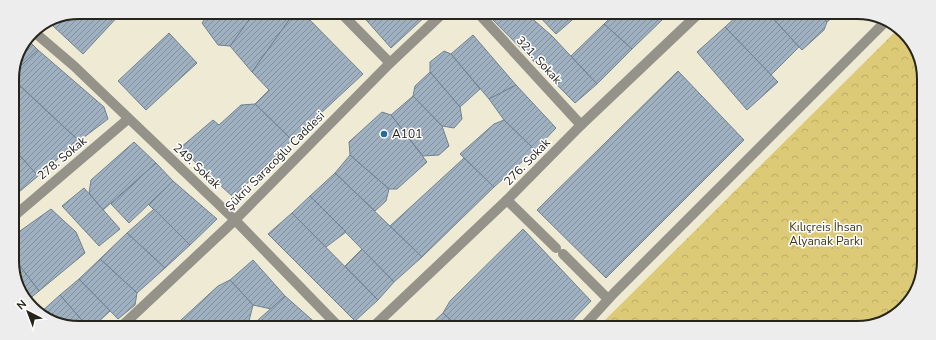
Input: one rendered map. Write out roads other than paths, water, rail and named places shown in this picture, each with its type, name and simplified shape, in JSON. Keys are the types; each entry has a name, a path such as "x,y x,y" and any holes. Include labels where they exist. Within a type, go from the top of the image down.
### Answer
{"street":[{"path":"347,19 390,63"},
{"name":"Şükrü Saracoğlu Caddesi","path":"127,321 235,220 390,63 437,19"},
{"name":"321. Sokak","path":"484,19 581,125"},
{"name":"276. Sokak","path":"379,321 507,200 581,125 694,19"},
{"path":"588,321 608,299 882,25"},
{"name":"249. Sokak","path":"38,36 74,66 235,220 333,321"},
{"name":"278. Sokak","path":"19,212 128,119"},
{"path":"507,200 608,299"}],"place":[{"name":"A101","path":"384,134"}],"park label":[{"name":"Kılıçreis İhsan Alyanak Parkı","path":"826,234"}]}
